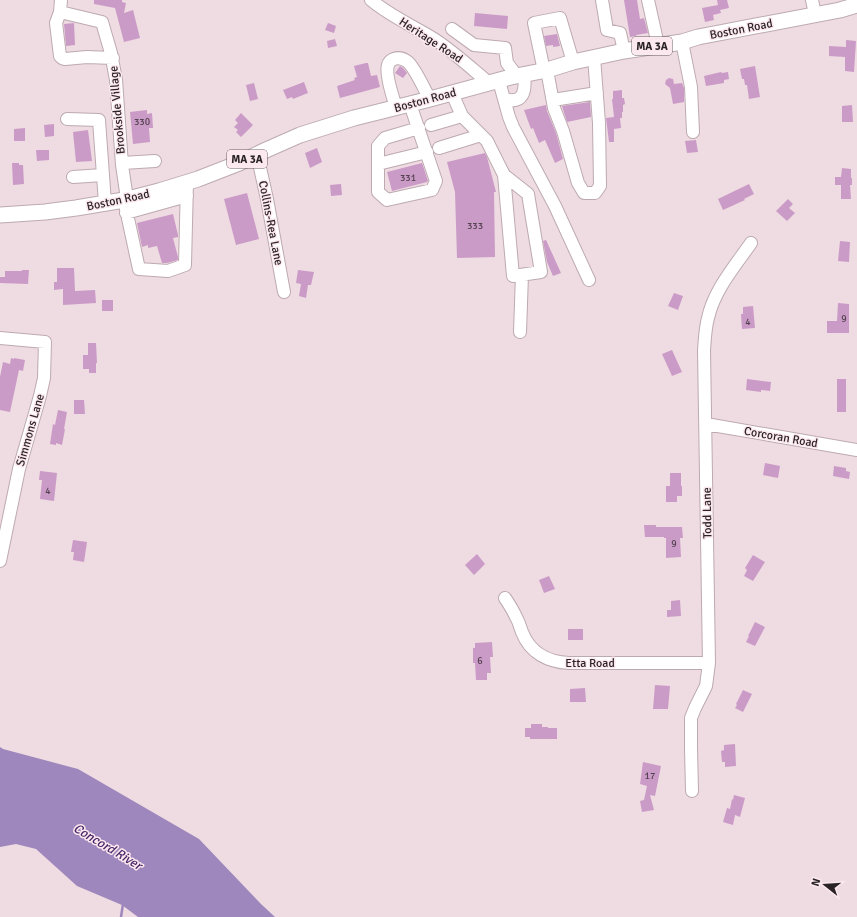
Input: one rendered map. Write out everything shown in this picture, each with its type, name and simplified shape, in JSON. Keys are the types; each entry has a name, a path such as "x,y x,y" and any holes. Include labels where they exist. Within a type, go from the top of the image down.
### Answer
{"main road":[{"name":"Boston Road","path":"0,215 45,212 105,203 126,204 159,191 187,189 257,154 300,135 328,125 573,62 624,51 682,42 814,7 857,5"}],"street":[{"path":"61,0 60,12 56,23 60,56 65,59 87,57 112,58"},
{"name":"Heritage Road","path":"371,0 380,8 433,39 494,82"},
{"path":"602,0 607,30 620,33 624,51"},
{"path":"648,0 658,45"},
{"name":"Brookside Village","path":"60,12 102,22 112,58 116,80 126,204 139,269 168,271 185,265 187,189"},
{"path":"573,62 560,18 534,23 554,108 563,131 578,183 584,193 595,193 600,186 599,123 594,58"},
{"path":"452,29 474,45 505,48 507,63 521,75 526,84 521,98 510,101 504,99"},
{"path":"452,52 463,37"},
{"path":"682,42 691,87 693,132"},
{"path":"419,128 385,138 378,146 378,192 386,200 432,190 436,181 419,128 403,105 387,75 390,60 402,58 408,62 430,99"},
{"path":"494,82 504,99 513,127 555,206 589,280"},
{"path":"452,93 462,116 487,141 504,175 512,276 541,272 528,194 504,175"},
{"path":"553,100 597,93"},
{"path":"431,125 462,116"},
{"path":"67,119 99,120 105,203"},
{"path":"440,148 481,135"},
{"path":"378,164 427,152"},
{"name":"Collins-Rea Lane","path":"257,154 284,292"},
{"path":"122,163 155,161"},
{"path":"73,177 103,175"},
{"name":"Todd Lane","path":"692,791 690,748 691,718 706,686 709,663 705,334 708,317 719,290 751,243"},
{"path":"520,332 522,275"},
{"name":"Simmons Lane","path":"0,338 45,342 45,346 44,378 19,469 0,561"},
{"name":"Corcoran Road","path":"706,424 857,450"},
{"name":"Etta Road","path":"505,598 516,616 522,633 530,645 541,656 555,662 709,663"}],"water":[{"name":"Concord River","path":"0,747 78,769 199,839 275,917 138,917 122,905 77,886 36,849 16,844 0,847"}],"building":[{"path":"94,0 122,0 122,2 126,3 124,13 133,10 140,38 124,42 115,8 94,4"},
{"path":"624,0 637,0 640,19 644,18 648,33 630,37"},
{"path":"717,0 727,0 729,8 720,10 721,13 713,15 714,20 705,22 702,8 718,5"},
{"path":"475,13 508,16 507,29 474,26"},
{"path":"74,23 75,45 66,46 64,24"},
{"path":"328,23 336,26 334,33 325,30"},
{"path":"557,34 560,46 546,46 544,36"},
{"path":"335,39 337,46 328,48 327,41"},
{"path":"846,40 856,41 854,72 845,71 845,57 829,56 829,46 846,47"},
{"path":"368,63 371,76 377,75 380,87 340,98 337,86 355,80 354,78 357,77 354,66"},
{"path":"400,66 407,73 403,78 395,73"},
{"path":"755,66 760,97 749,99 747,85 745,85 744,79 742,79 740,69"},
{"path":"728,72 729,79 724,80 724,83 706,86 704,76"},
{"path":"669,78 673,79 674,84 682,83 684,88 684,102 673,104 670,88 665,84 666,80"},
{"path":"304,82 308,93 293,99 292,97 287,99 283,90"},
{"path":"254,83 258,99 250,101 246,85"},
{"path":"622,90 622,98 624,98 625,104 623,105 622,118 620,118 621,128 614,129 614,142 609,142 606,118 614,117 612,99 613,91"},
{"path":"590,102 591,117 567,122 562,106"},
{"path":"546,105 563,159 555,163 545,140 539,143 533,128 531,129 524,110"},
{"path":"852,105 853,122 842,122 842,106"},
{"path":"147,110 147,114 152,113 153,128 149,128 150,142 133,144 130,112"},
{"path":"241,113 253,125 241,137 236,132 238,130 234,127 238,123 235,120"},
{"path":"54,124 54,136 45,137 44,125"},
{"path":"25,128 25,141 14,141 14,129"},
{"path":"88,130 92,161 76,162 73,132"},
{"path":"696,140 698,152 687,153 685,141"},
{"path":"317,148 322,162 310,168 305,153"},
{"path":"36,150 49,150 49,160 37,161"},
{"path":"485,153 496,192 494,192 495,257 457,258 455,192 447,162"},
{"path":"12,163 19,163 19,165 23,165 24,184 13,185"},
{"path":"422,163 428,181 427,182 392,191 387,172"},
{"path":"842,168 851,169 851,199 841,199 841,185 835,185 835,177 841,177"},
{"path":"341,184 342,195 331,196 330,185"},
{"path":"749,184 754,194 744,199 745,200 723,210 718,199"},
{"path":"247,193 259,239 236,245 224,199"},
{"path":"788,199 793,204 789,208 795,213 787,221 776,211"},
{"path":"173,214 178,235 178,237 173,238 178,260 162,263 157,246 148,248 148,245 142,247 137,223"},
{"path":"546,240 561,273 553,276 547,262 543,241"},
{"path":"840,241 850,242 849,262 838,261"},
{"path":"57,268 74,268 75,291 95,290 96,303 63,305 63,289 54,290 54,282 57,282"},
{"path":"29,270 28,284 0,283 0,277 5,277 5,271"},
{"path":"298,270 314,272 311,285 308,285 306,298 299,296 301,284 296,283"},
{"path":"674,293 683,296 678,310 668,306"},
{"path":"102,300 113,300 113,311 102,311"},
{"path":"838,303 849,304 849,333 827,333 827,321 837,321"},
{"path":"753,306 755,328 742,329 741,314 743,314 743,307"},
{"path":"88,343 96,343 96,373 89,373 89,369 83,369 83,355 88,355"},
{"path":"672,350 682,372 672,376 662,354"},
{"path":"11,358 25,360 23,371 19,370 10,412 0,410 0,377 3,362 10,364"},
{"path":"747,379 771,382 770,391 761,390 761,392 746,390"},
{"path":"837,379 846,379 846,412 837,412"},
{"path":"74,400 84,400 85,414 74,414"},
{"path":"58,410 67,412 62,445 56,443 56,445 50,444 53,424 55,425"},
{"path":"765,463 780,466 778,478 763,475"},
{"path":"834,466 846,468 846,471 850,472 849,479 833,476"},
{"path":"40,471 57,473 54,501 40,499 42,480 39,480"},
{"path":"670,473 681,473 682,496 677,496 677,502 666,502 666,486 670,486"},
{"path":"644,525 656,525 656,527 682,527 683,538 680,538 681,557 666,558 666,538 645,537"},
{"path":"73,540 87,542 84,562 73,560 74,552 71,552"},
{"path":"477,554 485,564 474,575 465,565"},
{"path":"753,555 765,562 753,581 744,576 747,570 745,568"},
{"path":"549,576 555,589 544,593 539,580"},
{"path":"680,600 681,616 667,617 667,610 671,610 671,601"},
{"path":"755,622 765,627 755,646 746,642"},
{"path":"568,629 583,629 583,640 568,640"},
{"path":"492,642 493,657 490,657 491,673 487,673 487,680 476,680 475,663 473,663 473,648 475,648 475,643"},
{"path":"655,685 670,686 668,709 653,709"},
{"path":"585,688 586,702 570,702 570,689"},
{"path":"743,690 752,694 743,712 735,708"},
{"path":"531,724 542,724 542,727 557,728 557,739 530,739 530,737 525,737 525,728 531,728"},
{"path":"735,744 736,766 725,767 725,762 722,762 721,751 724,750 724,745"},
{"path":"643,762 661,766 655,796 650,795 654,810 642,812 640,801 644,800 647,786 640,784"},
{"path":"734,795 745,798 740,817 735,815 733,825 723,822 727,808 730,809"}],"waterway":[{"path":"121,917 123,904"}]}
